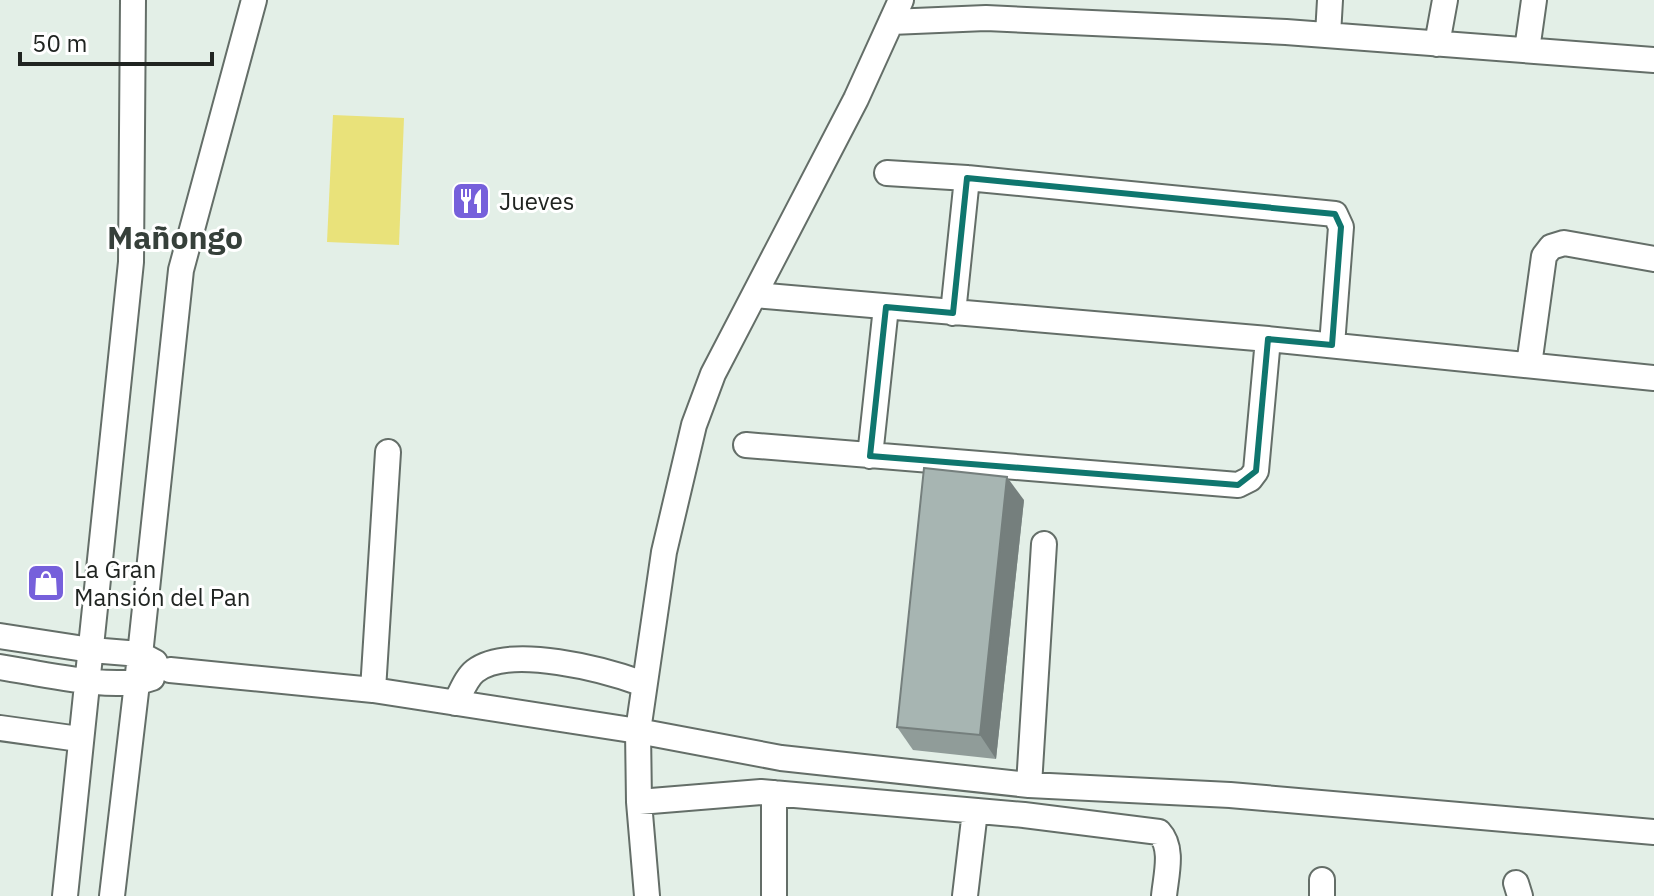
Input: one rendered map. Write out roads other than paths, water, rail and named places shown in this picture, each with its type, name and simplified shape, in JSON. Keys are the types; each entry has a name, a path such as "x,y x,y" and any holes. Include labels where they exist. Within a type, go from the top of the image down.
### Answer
{"street":[{"path":"65,896 131,262 133,0"},
{"path":"112,896 181,270 254,0"},
{"path":"1328,35 1330,0"},
{"path":"1437,44 1445,0"},
{"path":"1527,50 1534,0"},
{"path":"647,896 639,802 638,731 664,552 694,425 713,374 856,99 896,11 1328,35 1654,60"},
{"path":"887,173 1335,214 1341,227 1332,345"},
{"path":"953,313 967,178"},
{"path":"1529,365 1544,256 1551,247 1564,243 1654,259"},
{"path":"755,295 1268,339 1654,378"},
{"path":"870,456 886,307"},
{"path":"746,445 1238,485 1250,479 1256,471 1268,339"},
{"path":"373,690 388,452"},
{"path":"1029,785 1044,544"},
{"path":"0,636 140,654 170,670 373,690 638,731 781,758 1029,785 1230,795 1654,832"},
{"path":"455,703 475,672 494,662 541,660 586,666 644,684"},
{"path":"0,667 86,680 137,683 170,670"},
{"path":"0,728 79,739"},
{"path":"639,802 774,793 1159,832 1168,849 1164,896"},
{"path":"774,793 774,896"},
{"path":"965,896 975,811"}],"place":[{"name":"Jueves","path":"471,201"},
{"name":"La Gran Mansión del Pan","path":"46,583"}],"district":[{"name":"Mañongo","path":"175,237"}]}
